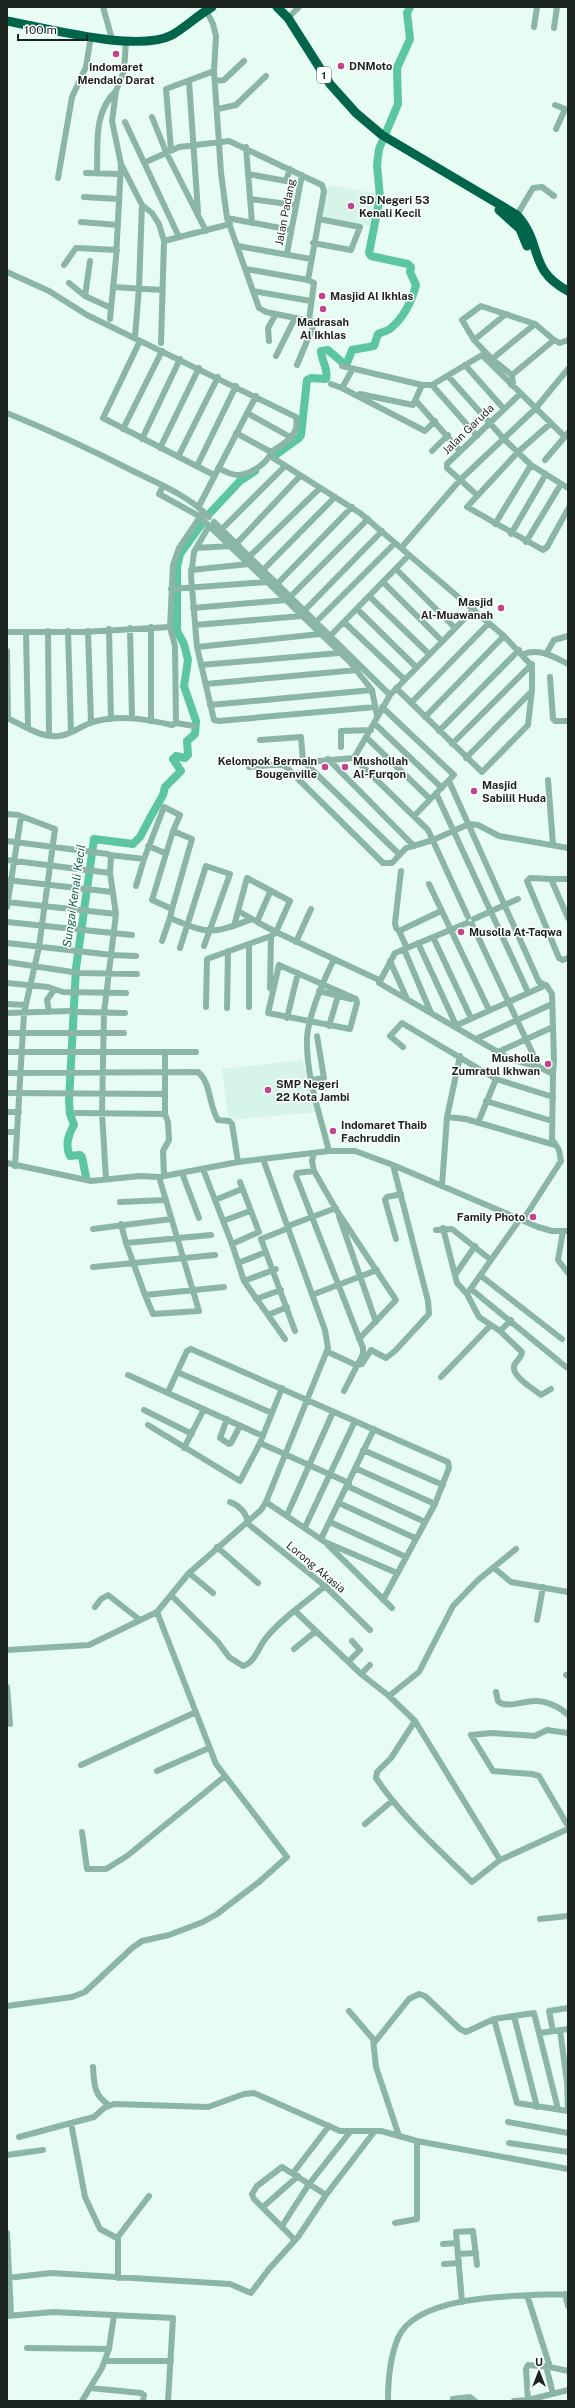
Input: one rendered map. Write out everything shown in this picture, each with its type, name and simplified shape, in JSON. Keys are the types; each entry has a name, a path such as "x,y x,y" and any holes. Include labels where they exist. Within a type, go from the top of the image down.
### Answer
{"highway":[{"name":"1","path":"277,7 288,18 314,60 341,97 356,113 386,137 490,201 516,215 530,234 544,272 556,284 568,291"},
{"path":"7,21 126,41 152,41 172,35 209,9"},
{"name":"1","path":"490,201 523,233 535,269 542,281 568,298"}],"street":[{"path":"103,7 112,39"},
{"path":"288,18 299,7"},
{"path":"534,27 537,7"},
{"path":"554,28 557,7"},
{"path":"209,9 216,36 214,71 218,109 219,141 229,221 260,310 309,320 316,323 297,365"},
{"path":"58,178 68,112 74,88 86,67 90,36"},
{"path":"126,41 124,71 116,91 112,121 121,164 142,205 152,213 159,224 164,241 161,343"},
{"path":"215,81 224,80 244,61"},
{"path":"168,151 166,90 214,71"},
{"path":"218,109 236,105 266,76"},
{"path":"189,81 195,144 198,212"},
{"path":"97,173 99,119 106,100 116,91"},
{"path":"555,105 567,109 556,129"},
{"path":"152,117 206,231"},
{"path":"125,122 146,162 179,237"},
{"path":"146,162 168,151 195,144 229,141 246,147 302,175 324,188 313,243 308,280"},
{"path":"246,147 252,198 252,223"},
{"path":"110,318 117,250 119,174 121,164"},
{"path":"248,174 286,181 290,169"},
{"path":"86,173 119,174"},
{"name":"Jalan Padang","path":"287,253 295,205 302,175"},
{"path":"516,215 533,188 542,187 554,196"},
{"path":"84,197 119,199"},
{"path":"252,198 295,205"},
{"path":"142,205 137,339 103,417 104,420 214,475"},
{"path":"313,243 351,250 360,227 319,219"},
{"path":"164,241 206,231 229,221 252,223 291,230"},
{"path":"82,222 118,225"},
{"path":"238,246 287,253 311,259"},
{"path":"64,265 76,248 117,250"},
{"path":"85,296 90,261"},
{"path":"246,269 308,280 314,283 309,320"},
{"path":"7,272 49,291 87,315 218,377 296,417 296,427 292,438 270,454 250,472 238,476 218,468"},
{"path":"69,283 85,296 111,308"},
{"path":"113,287 162,290"},
{"path":"253,291 311,301"},
{"path":"511,385 513,383 512,375 492,359 474,340 462,320 463,318 482,305 535,324 554,340 560,342 568,340"},
{"path":"268,341 268,328 276,314"},
{"path":"474,340 506,314"},
{"path":"276,356 295,318"},
{"path":"492,359 535,324"},
{"path":"512,375 554,340"},
{"path":"123,429 162,351"},
{"path":"342,366 352,370 422,385 432,385 482,355 535,409 566,435 545,460"},
{"path":"142,439 180,359"},
{"path":"466,365 504,409"},
{"path":"160,448 199,368"},
{"path":"401,548 460,480 535,409 568,369"},
{"path":"342,388 352,370"},
{"path":"448,376 490,423 531,465 568,488"},
{"path":"178,457 218,377"},
{"path":"331,384 342,388 425,431 435,421"},
{"path":"352,393 412,405 416,401 422,385"},
{"path":"432,385 477,436"},
{"path":"197,466 236,386"},
{"name":"Jalan Garuda","path":"460,480 446,465 520,394"},
{"path":"198,506 256,396"},
{"path":"416,401 448,435 460,451"},
{"path":"7,413 64,436 163,486 198,506 202,514 212,524 250,556 278,583 288,598"},
{"path":"247,413 292,438"},
{"path":"551,423 518,452 476,495 467,505 467,508 540,549 545,549 568,510"},
{"path":"236,433 270,454 284,467 352,507 368,519 474,609 532,664 532,690 527,727 482,772 396,688"},
{"path":"432,451 448,435"},
{"path":"495,524 531,465"},
{"path":"222,529 284,467"},
{"path":"511,534 546,474"},
{"path":"196,548 234,544 300,476"},
{"path":"460,480 476,495"},
{"path":"526,542 561,484"},
{"path":"163,486 160,494 209,517"},
{"path":"250,556 320,488"},
{"path":"264,569 335,497"},
{"path":"278,583 352,507"},
{"path":"176,723 175,646 170,627 174,589 174,556 202,514"},
{"path":"193,608 288,598 368,519"},
{"path":"212,524 222,529 249,564 304,613 320,634 357,670 372,690 378,707 377,716 367,738 354,758"},
{"path":"212,524 196,548 191,570 191,588 197,647 212,718 219,722 378,707 474,609"},
{"path":"304,613 382,531"},
{"path":"317,621 395,543"},
{"path":"331,636 409,555"},
{"path":"191,570 249,564"},
{"path":"396,568 455,628"},
{"path":"174,589 268,582"},
{"path":"383,582 442,641"},
{"path":"370,596 429,654"},
{"path":"357,609 416,667"},
{"path":"195,626 304,613 317,621 390,695"},
{"path":"344,622 404,679"},
{"path":"411,703 489,623"},
{"path":"7,632 88,631 170,627"},
{"path":"130,628 132,718"},
{"path":"151,628 151,720"},
{"path":"109,630 111,718"},
{"path":"68,631 71,732"},
{"path":"88,631 91,723"},
{"path":"26,632 28,728"},
{"path":"48,632 49,735"},
{"path":"197,647 320,634"},
{"path":"425,717 504,636"},
{"path":"546,654 554,640 568,636"},
{"path":"7,651 7,718 28,728 49,735 59,736 91,723 111,718 132,718 151,720 172,725 176,723 194,726"},
{"path":"439,731 521,652 546,654 568,664"},
{"path":"201,665 339,653"},
{"path":"452,744 532,664"},
{"path":"206,684 357,670"},
{"path":"550,677 553,719 557,722 568,721"},
{"path":"210,705 372,690"},
{"path":"466,758 532,690"},
{"path":"378,707 454,774 449,781 414,816"},
{"path":"374,723 442,788"},
{"path":"341,747 341,731 370,730"},
{"path":"260,740 301,737 302,761 399,854"},
{"path":"367,738 430,799"},
{"path":"249,767 302,761 354,758 428,830 539,1067"},
{"path":"328,759 414,846"},
{"path":"283,764 380,862 391,863 399,854 414,846 433,840 469,824 478,825 498,836 568,848"},
{"path":"548,780 553,845"},
{"path":"449,781 540,982 546,985 552,994 552,1139 559,1150 560,1164 467,1294"},
{"path":"436,793 528,992"},
{"path":"136,886 148,846 164,807 180,815 165,853 152,900 172,909"},
{"path":"7,814 21,817 55,829 54,847 39,947 24,1013 15,1166"},
{"path":"21,817 14,861 9,881 7,904 45,906 84,912 116,914"},
{"path":"162,941 192,839 173,831"},
{"path":"7,841 92,851 110,856 144,859"},
{"path":"148,846 165,853"},
{"path":"106,1179 102,1113 104,1013 116,914 110,873 110,856"},
{"path":"7,860 110,873"},
{"path":"180,948 186,925 206,866 230,874 204,946"},
{"path":"401,871 395,923 396,928 399,931 431,1012"},
{"path":"234,926 247,878 270,892 290,901 273,934 268,1014 349,1030 357,1000"},
{"path":"568,879 530,878 527,880 559,958 562,960 568,958"},
{"path":"551,879 568,918"},
{"path":"9,881 112,892"},
{"path":"429,884 488,1010"},
{"path":"170,918 209,932 219,932 234,926 254,921 270,892"},
{"path":"378,980 395,953 518,899"},
{"path":"296,942 311,909"},
{"path":"399,931 441,911"},
{"path":"238,912 273,934 296,942 333,961 378,980 380,985 456,1026 512,1060 539,1067 552,1074"},
{"path":"7,922 42,927 132,935"},
{"path":"206,1007 206,959 273,934"},
{"path":"433,937 471,1018"},
{"path":"7,943 78,952 136,956"},
{"path":"418,943 456,1026"},
{"path":"249,944 249,1007"},
{"path":"227,1008 228,951"},
{"path":"329,1151 312,1080 307,1045 308,1034 319,991 333,961"},
{"path":"390,961 407,1000"},
{"path":"7,962 77,972 137,974"},
{"path":"270,1000 279,965 357,1000"},
{"path":"287,1018 298,973"},
{"path":"7,983 48,987 54,990 75,992 126,993"},
{"path":"456,1026 488,1010 546,985"},
{"path":"49,1012 47,1000 54,990"},
{"path":"319,991 357,1000"},
{"path":"329,1026 338,996"},
{"path":"7,1004 26,1005"},
{"path":"476,1039 552,1004"},
{"path":"7,1013 70,1012"},
{"path":"77,1012 125,1013"},
{"path":"403,1047 390,1037 402,1023 460,1056 496,1079 553,1097"},
{"path":"498,1052 553,1027"},
{"path":"7,1033 124,1033"},
{"path":"308,1034 320,1036 324,1078 312,1080"},
{"path":"7,1052 196,1052"},
{"path":"121,1224 126,1243 153,1314 197,1312 200,1308 193,1292 171,1219 161,1176 163,1151 169,1140 168,1122 165,1114 165,1052"},
{"path":"442,1186 447,1117 460,1056"},
{"path":"7,1073 193,1072 201,1074 218,1120 229,1121 232,1124 238,1162"},
{"path":"478,1123 496,1079"},
{"path":"7,1093 165,1094"},
{"path":"486,1101 552,1121"},
{"path":"7,1112 19,1112"},
{"path":"76,1114 165,1114"},
{"path":"447,1117 461,1118 555,1145"},
{"path":"7,1132 16,1132"},
{"path":"7,1163 88,1181 161,1176 238,1162 329,1151 355,1151 393,1165 521,1220 552,1231 566,1231 558,1260 568,1273"},
{"path":"314,1153 312,1161 314,1171 396,1300 359,1339"},
{"path":"7,1650 89,1644 157,1612 189,1574 216,1547 261,1510 266,1502 306,1400 328,1352 326,1334 263,1159"},
{"path":"328,1352 356,1365 362,1364 371,1350 384,1358 392,1353 430,1313 393,1165"},
{"path":"203,1169 232,1244 244,1281 285,1339"},
{"path":"314,1171 296,1175 363,1353 344,1391"},
{"path":"182,1173 199,1218"},
{"path":"232,1244 258,1233 240,1182"},
{"path":"215,1200 242,1189"},
{"path":"396,1239 385,1200 387,1197 401,1194"},
{"path":"120,1202 166,1200"},
{"path":"295,1331 262,1238 311,1217 337,1209"},
{"path":"337,1209 359,1277 376,1322"},
{"path":"223,1221 250,1211"},
{"path":"93,1229 121,1224 171,1219"},
{"path":"436,1230 444,1228 452,1229 492,1260"},
{"path":"444,1228 458,1285 467,1294 478,1315 490,1326 500,1331 522,1352 514,1367 519,1377 541,1395 551,1389"},
{"path":"126,1243 212,1235"},
{"path":"455,1275 475,1246"},
{"path":"238,1263 266,1252"},
{"path":"93,1267 214,1255"},
{"path":"244,1281 274,1270"},
{"path":"312,1295 377,1270"},
{"path":"481,1276 562,1339"},
{"path":"145,1295 193,1292 224,1287"},
{"path":"471,1289 511,1320 566,1367"},
{"path":"256,1299 281,1290"},
{"path":"268,1315 287,1307"},
{"path":"500,1331 511,1320"},
{"path":"441,1377 490,1326"},
{"path":"168,1392 187,1351 191,1349 447,1461 448,1468 435,1504 383,1600"},
{"path":"177,1372 272,1413"},
{"path":"128,1375 240,1426 286,1454 425,1522"},
{"path":"148,1425 240,1481 261,1440 282,1388"},
{"path":"184,1448 204,1409"},
{"path":"144,1410 192,1434"},
{"path":"287,1515 333,1412"},
{"path":"227,1420 220,1438 229,1444 240,1426"},
{"path":"305,1527 355,1421"},
{"path":"323,1540 363,1450 374,1429"},
{"path":"363,1450 443,1485"},
{"path":"355,1468 435,1504"},
{"path":"230,1502 235,1504 246,1514 247,1523"},
{"path":"266,1502 323,1540 392,1608"},
{"path":"339,1503 416,1538"},
{"path":"330,1522 406,1557"},
{"name":"Lorong Akasia","path":"247,1523 325,1586 370,1630"},
{"path":"323,1540 397,1573"},
{"path":"216,1547 258,1583"},
{"path":"389,1696 419,1672 453,1606 478,1580 516,1549"},
{"path":"494,1568 508,1580 568,1592"},
{"path":"189,1574 214,1593"},
{"path":"172,1596 218,1642 229,1657 243,1666 249,1663 266,1638 325,1586"},
{"path":"537,1620 543,1587"},
{"path":"95,1607 101,1599 108,1595 140,1620"},
{"path":"295,1611 361,1674 389,1696 415,1721 500,1860"},
{"path":"7,2006 72,1997 85,1992 132,1948 142,1941 169,1934 203,1922 259,1882 286,1858 286,1853 224,1777 209,1748 157,1612"},
{"path":"294,1649 316,1631"},
{"path":"348,1662 360,1650 352,1641"},
{"path":"361,1674 370,1665"},
{"path":"7,1687 10,1724"},
{"path":"496,1692 498,1701 504,1705 537,1701 558,1708 568,1715"},
{"path":"81,1765 196,1712"},
{"path":"415,1721 391,1758 375,1775 392,1802 431,1843 472,1882 500,1860 568,1827 539,1776 492,1770 471,1736 492,1733 535,1736 547,1730 568,1733"},
{"path":"158,1770 209,1748"},
{"path":"82,1832 87,1869 106,1869 127,1856 224,1777"},
{"path":"365,1824 392,1802"},
{"path":"540,1919 568,1916"},
{"path":"374,2043 409,1999 419,1994 425,1996 460,2029 466,2032 494,2019 534,2013 540,2032 558,2109"},
{"path":"553,2031 549,2011 568,2008"},
{"path":"349,2011 371,2036 374,2043 376,2067 398,2136"},
{"path":"514,2016 537,2107"},
{"path":"494,2019 516,2101 519,2104 568,2111 567,2082 560,2030"},
{"path":"540,2032 568,2030"},
{"path":"93,2068 96,2094 100,2099 110,2105 149,2104 208,2107 244,2094 254,2093 340,2131 374,2132 398,2136 417,2142 568,2169"},
{"path":"19,2137 94,2117 110,2105"},
{"path":"508,2122 568,2133"},
{"path":"71,2123 84,2197 92,2216 101,2231 117,2238"},
{"path":"263,2207 296,2175 329,2126"},
{"path":"282,2226 309,2184 350,2132"},
{"path":"8,2277 51,2273 230,2284 251,2294 269,2269 295,2240 326,2195 374,2132"},
{"path":"395,2223 418,2219 417,2142"},
{"path":"509,2143 568,2152"},
{"path":"7,2155 43,2150"},
{"path":"295,2240 252,2194 257,2186 279,2167 284,2167 326,2195"},
{"path":"118,2278 117,2238 150,2196"},
{"path":"462,2302 456,2232 473,2231 477,2266"},
{"path":"7,2233 9,2316 53,2312 173,2318 168,2401"},
{"path":"443,2244 457,2243"},
{"path":"458,2254 476,2253"},
{"path":"444,2264 458,2263"},
{"path":"388,2401 389,2379 398,2337 411,2321 429,2310 462,2302 526,2295 566,2294 568,2306"},
{"path":"526,2295 548,2366 553,2394"},
{"path":"82,2401 106,2361 114,2315"},
{"path":"27,2348 109,2349"},
{"path":"106,2361 171,2361"},
{"path":"528,2400 526,2369 528,2365 548,2366 567,2372"},
{"path":"90,2388 141,2393 144,2395 143,2401"},
{"path":"514,2401 528,2400 568,2390"},
{"path":"453,2399 470,2397 475,2401"}],"shaded area":[{"name":"SD Negeri 53 Kenali Kecil","path":"328,185 379,194 374,227 322,218"},
{"name":"SMP Negeri 22 Kota Jambi","path":"302,1060 317,1112 228,1120 222,1069"}],"waterway":[{"name":"Sungai Kenali Kecil","path":"274,456 301,435 307,380 311,378 326,379 327,376 321,351 328,350 343,363 347,363 352,350 374,346 378,334 390,329 403,314 416,285 410,272 411,267 408,264 371,256 369,253 380,197 377,165 379,149 398,104 397,68 410,39 407,13 410,7"},
{"name":"Sungai Kenali Kecil","path":"211,512 240,481 255,471"},
{"name":"Sungai Kenali Kecil","path":"86,1177 82,1157 80,1155 70,1156 67,1144 74,1125 70,1114 69,1101 76,968 94,839 133,844 140,837 163,795 165,787 181,771 173,759 176,756 185,758 188,755 187,741 195,734 196,721 184,686 188,660 184,644 177,631 177,567 180,554 201,525"}],"place":[{"name":"Indomaret Mendalo Darat","path":"116,54"},
{"name":"DNMoto","path":"341,66"},
{"name":"SD Negeri 53 Kenali Kecil","path":"351,206"},
{"name":"Masjid Al Ikhlas","path":"322,296"},
{"name":"Madrasah Al Ikhlas","path":"323,309"},
{"name":"Masjid Al-Muawanah","path":"501,608"},
{"name":"Kelompok Bermain Bougenville","path":"325,767"},
{"name":"Mushollah Al-Furqon","path":"345,767"},
{"name":"Masjid Sabilil Huda","path":"474,791"},
{"name":"Musolla At-Taqwa","path":"461,932"},
{"name":"Musholla Zumratul Ikhwan","path":"548,1064"},
{"name":"SMP Negeri 22 Kota Jambi","path":"268,1090"},
{"name":"Indomaret Thaib Fachruddin","path":"333,1131"},
{"name":"Family Photo","path":"533,1217"}]}
